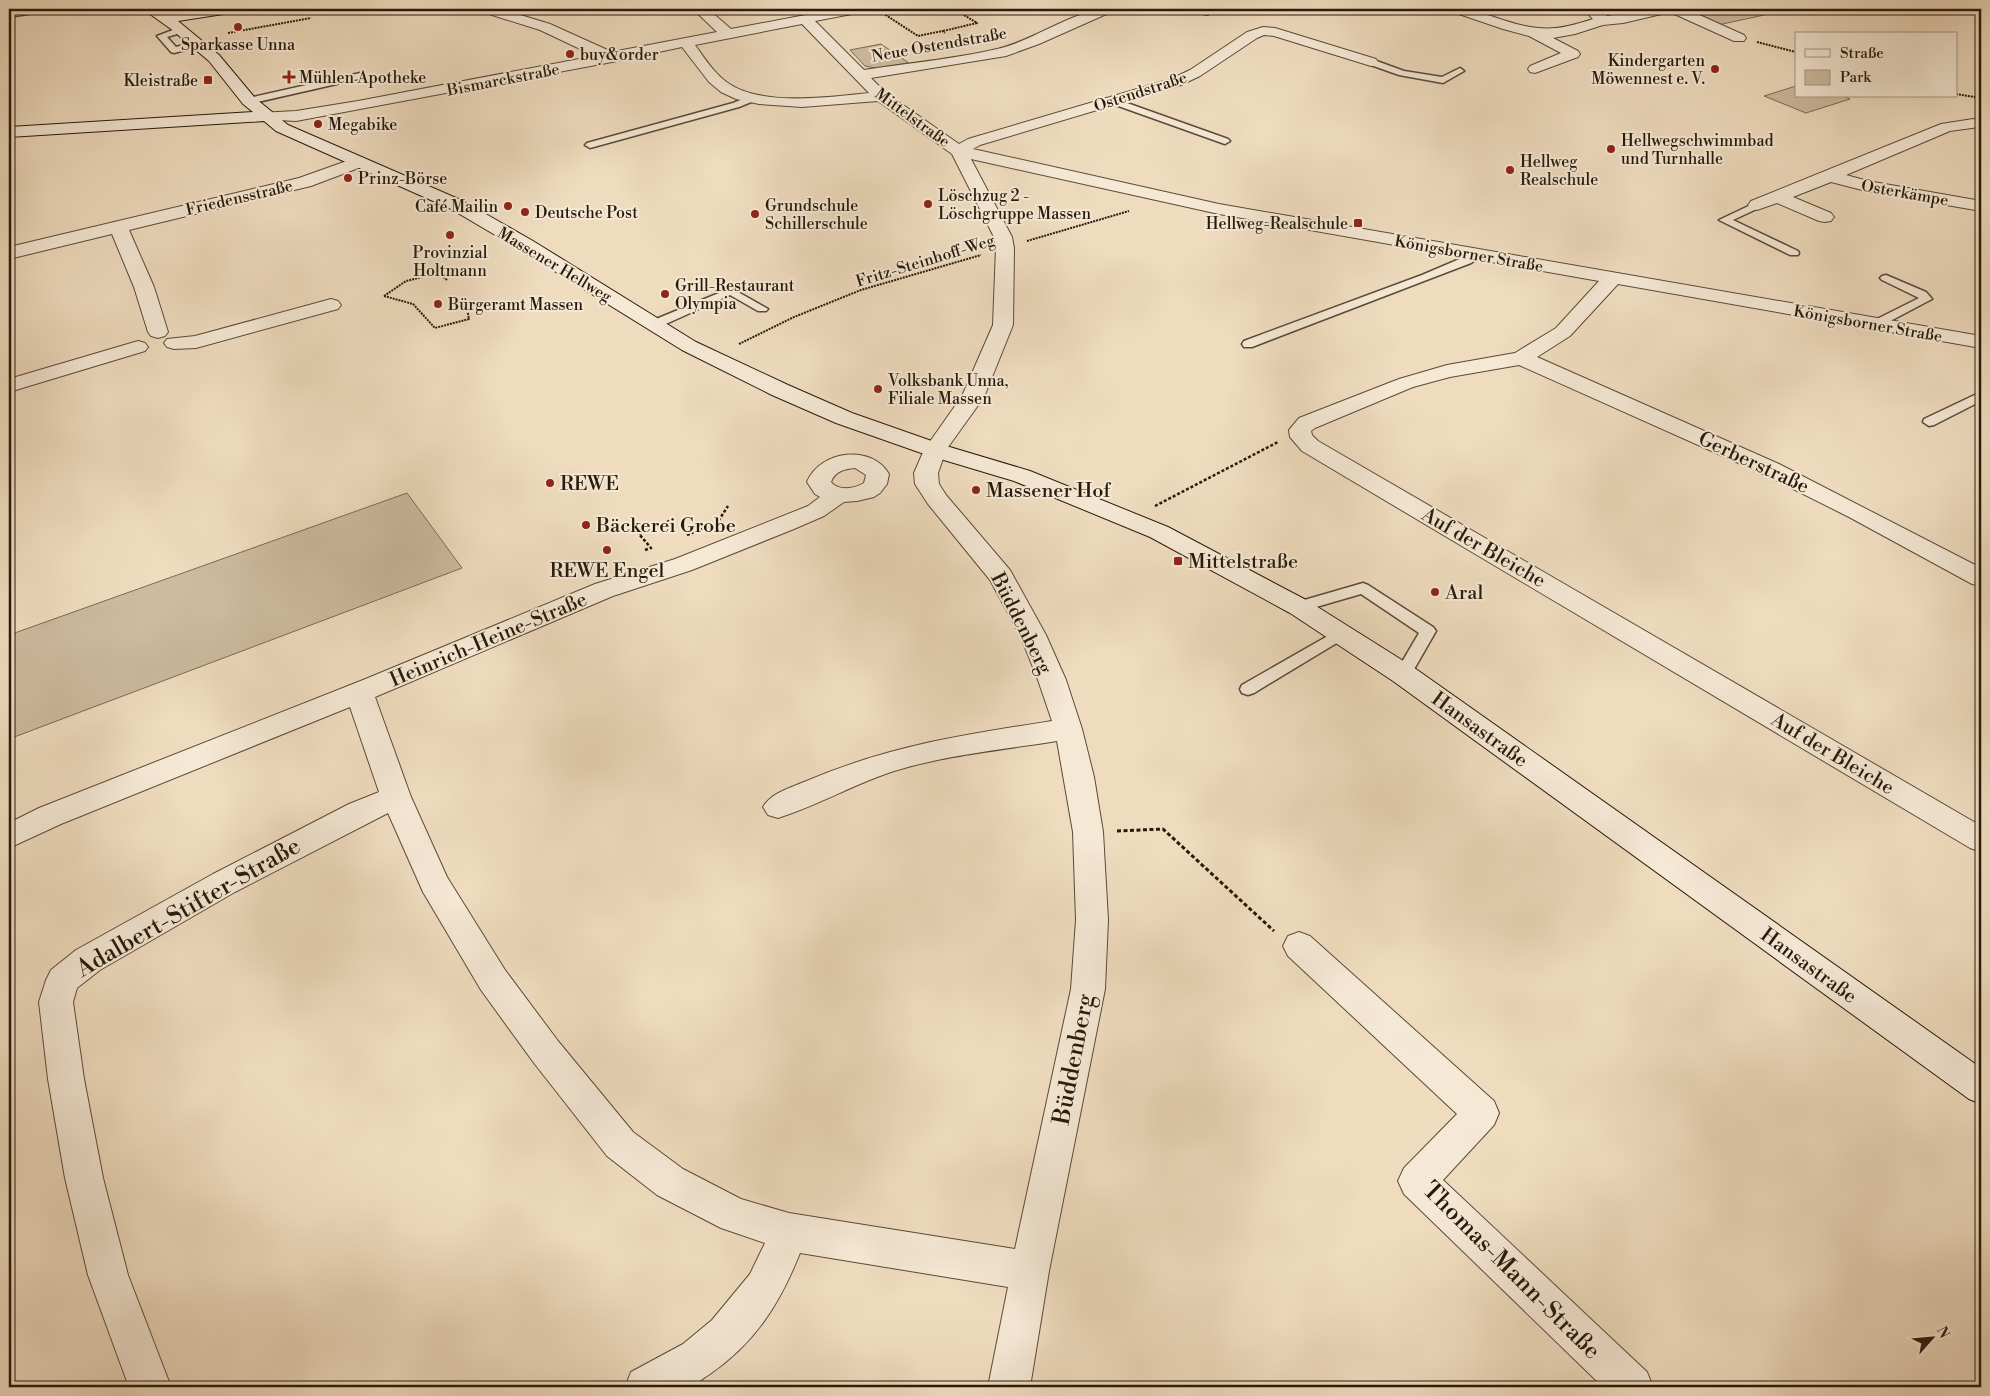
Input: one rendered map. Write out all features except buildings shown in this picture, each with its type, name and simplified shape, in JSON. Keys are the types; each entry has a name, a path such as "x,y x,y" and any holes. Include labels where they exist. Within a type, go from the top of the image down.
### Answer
{"street":[{"name":"Massener Hellweg","path":"150,9 198,44 226,71 249,101 265,116 288,131 457,205 526,245 689,346 780,390 844,418 935,450"},
{"path":"174,25 231,9"},
{"path":"492,9 545,27 612,58"},
{"path":"700,9 728,34"},
{"name":"Bismarckstraße","path":"265,116 296,116 358,106 857,9"},
{"name":"Neue Ostendstraße","path":"860,75 1001,53 1034,41 1106,9"},
{"path":"1193,9 1208,12"},
{"path":"1458,9 1528,30 1560,33 1601,21 1623,19 1666,9"},
{"path":"1590,9 1599,14 1601,21"},
{"path":"1675,9 1740,38"},
{"name":"Mittelstraße","path":"805,19 881,96 959,151 1003,237 1005,248 1003,325 973,397 935,450"},
{"path":"1528,30 1573,54 1535,69"},
{"name":"Ostendstraße","path":"959,151 974,142 1176,82 1195,73 1252,35 1263,32 1275,32 1371,62"},
{"path":"686,42 707,71 725,88 753,98 785,102 848,100 881,96"},
{"path":"9,132 265,116"},
{"name":"Osterkämpe","path":"1757,205 1947,128 1972,124"},
{"name":"Königsborner Straße","path":"959,151 1168,199 1612,279 1981,342"},
{"name":"Friedensstraße","path":"9,252 305,182 358,162"},
{"name":"Osterkämpe","path":"1830,176 1866,186 1981,206"},
{"path":"1778,197 1825,217"},
{"path":"118,226 166,337"},
{"path":"1301,436 1300,430 1308,423 1406,383 1447,371 1521,358 1563,332 1612,279"},
{"path":"9,386 138,347 136,345 141,338 166,337 196,342 331,306"},
{"name":"Gerberstraße","path":"1521,358 1771,469 1981,578"},
{"name":"Auf der Bleiche","path":"1301,436 1310,446 1981,840"},
{"name":"Hansastraße","path":"935,450 1022,476 1159,532 1299,607 1403,674 1981,1088"},
{"name":"Büddenberg","path":"935,450 926,473 927,484 936,499 1001,576 1033,635 1052,680 1068,729 1079,777 1088,832 1092,920 1088,989 1030,1270 1009,1387"},
{"name":"Heinrich-Heine-Straße","path":"9,836 50,816 359,692 608,589 655,575 820,509 838,496"},
{"path":"359,692 396,797 434,883 493,980 546,1052 620,1144 670,1182 734,1215 789,1232 1030,1270"},
{"path":"778,807 826,784 874,767 925,753 1068,729"},
{"name":"Adalbert-Stifter-Straße","path":"150,1387 108,1275 84,1178 66,1079 56,1002 63,980 88,960 224,883 360,812 396,797"},
{"name":"Thomas-Mann-Straße","path":"1299,946 1481,1113 1418,1181 1632,1387"},
{"path":"646,1387 675,1374 724,1338 764,1287 789,1232"}],"lane":[{"path":"9,15 46,9"},
{"path":"174,25 161,36 174,50 198,44"},
{"path":"1371,62 1402,73 1443,80 1460,72"},
{"path":"249,101 360,76"},
{"path":"590,145 736,105 753,98"},
{"path":"1113,101 1225,141"},
{"path":"1757,205 1724,220 1794,253"},
{"path":"1248,344 1434,274 1476,255"},
{"path":"1877,324 1926,299 1922,294 1886,278"},
{"path":"653,324 731,290 762,309"},
{"path":"1929,422 1981,396"},
{"path":"1299,607 1363,588 1428,631 1403,674"},
{"path":"1248,689 1340,634"}],"path":[{"path":"875,9 918,36 977,24 954,9"},
{"path":"1032,11 1036,9"},
{"path":"228,33 311,18"},
{"path":"942,31 946,33"},
{"path":"1740,38 1795,52"},
{"path":"1958,94 1981,98"},
{"name":"Fritz-Steinhoff-Weg","path":"737,345 794,317 861,290 1168,199"},
{"path":"447,280 438,273 406,281 384,296 413,304 434,328 469,319 467,309"},
{"path":"1148,509 1282,440 1301,436"},
{"path":"687,535 717,523 728,506"},
{"path":"655,575 638,554 651,548 639,534 674,519"},
{"path":"1088,832 1163,829 1289,944 1299,946"}],"green space":[{"path":"1685,9 1792,9 1718,25"},
{"path":"881,44 909,63 875,68 865,66 850,50"},
{"path":"1795,86 1795,98 1850,99 1806,113 1764,96"},
{"path":"407,493 462,568 9,739 9,635"}],"place":[{"name":"Sparkasse Unna","path":"238,27"},
{"name":"buy&order","path":"570,54"},
{"name":"Kindergarten Möwennest e. V.","path":"1715,69"},
{"name":"Mühlen Apotheke","path":"289,77"},
{"name":"Kleistraße","path":"208,80"},
{"name":"Megabike","path":"318,124"},
{"name":"Hellwegschwimmbad und Turnhalle","path":"1611,149"},
{"name":"Hellweg Realschule","path":"1510,170"},
{"name":"Prinz-Börse","path":"348,178"},
{"name":"Löschzug 2 - Löschgruppe Massen","path":"928,204"},
{"name":"Café Mailin","path":"508,206"},
{"name":"Deutsche Post","path":"525,212"},
{"name":"Grundschule Schillerschule","path":"755,214"},
{"name":"Hellweg-Realschule","path":"1358,223"},
{"name":"Provinzial Holtmann","path":"450,235"},
{"name":"Grill-Restaurant Olympia","path":"665,294"},
{"name":"Bürgeramt Massen","path":"438,304"},
{"name":"Volksbank Unna, Filiale Massen","path":"878,389"},
{"name":"REWE","path":"550,483"},
{"name":"Massener Hof","path":"976,490"},
{"name":"Bäckerei Grobe","path":"586,525"},
{"name":"REWE Engel","path":"607,550"},
{"name":"Mittelstraße","path":"1178,561"},
{"name":"Aral","path":"1435,592"}]}
